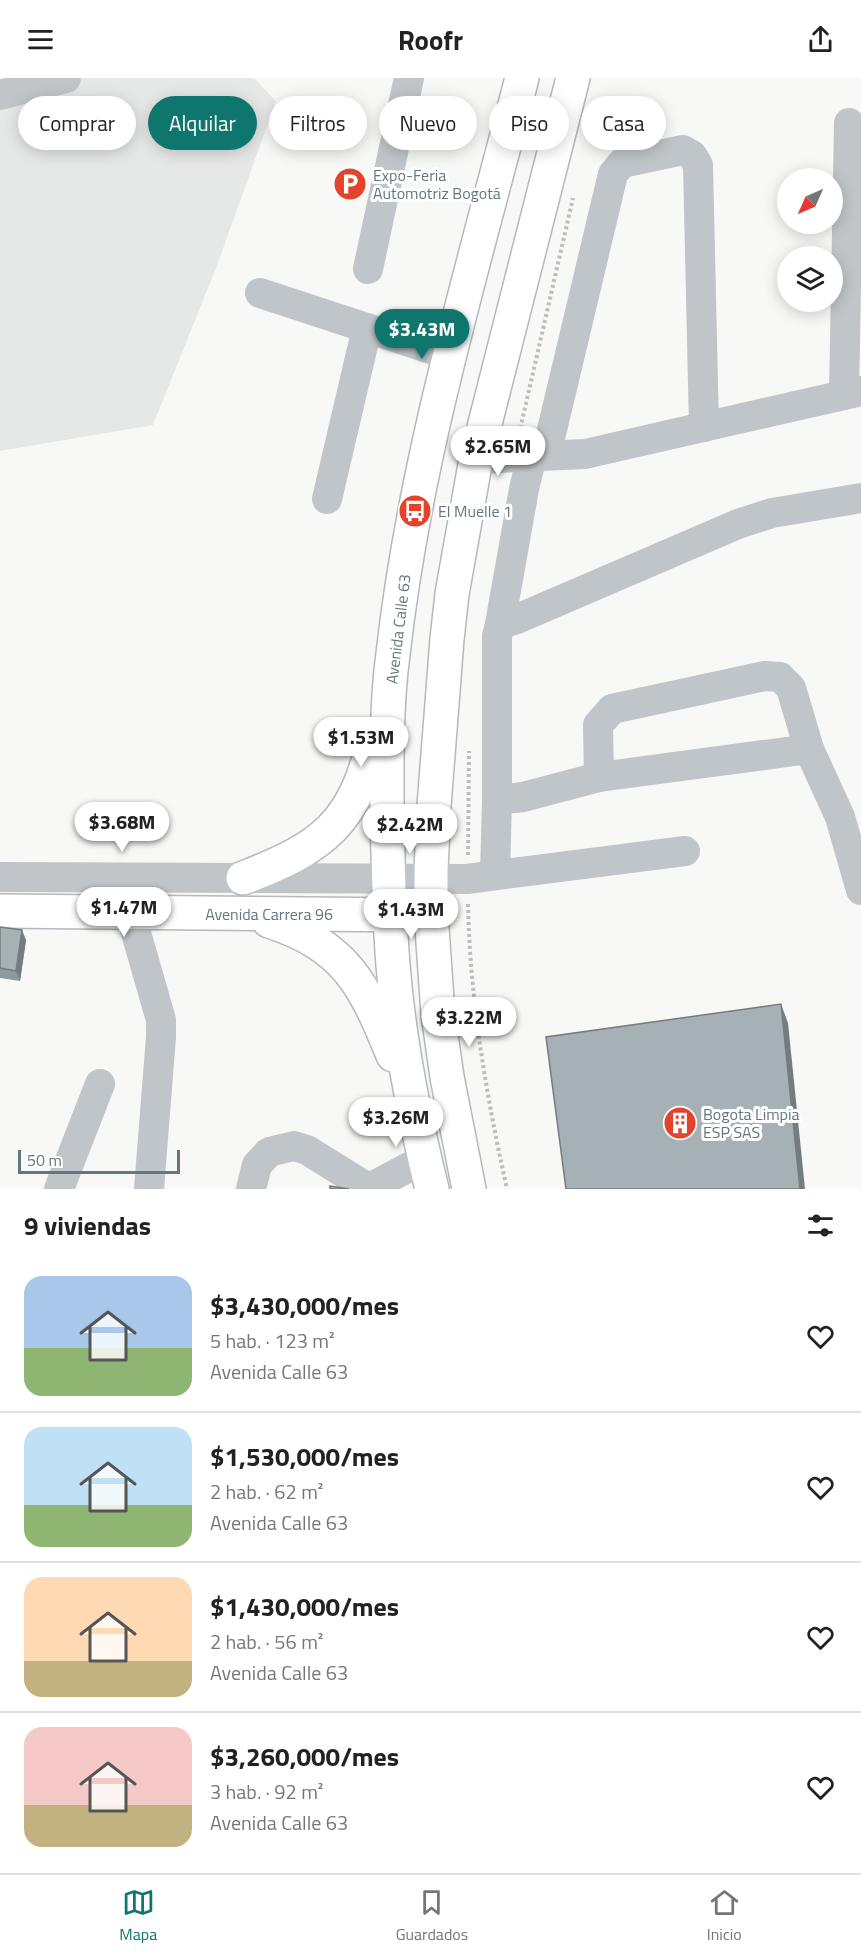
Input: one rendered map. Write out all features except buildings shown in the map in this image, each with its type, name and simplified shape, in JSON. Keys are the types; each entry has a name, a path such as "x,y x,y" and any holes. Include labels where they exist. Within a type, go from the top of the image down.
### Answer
{"main road":[{"name":"Avenida Calle 63","path":"428,1174 410,1095 398,1008 389,915 387,757 392,656 415,511 450,355 522,78"},
{"path":"469,1189 447,1077 438,1014 430,879 452,594 476,459 573,78"},
{"path":"243,878 303,852 340,820 352,802 369,762 392,656"},
{"name":"Avenida Carrera 96","path":"0,911 248,915 431,914"},
{"path":"248,915 309,937 344,964 368,998 410,1095"}],"street":[{"path":"0,95 66,78"},
{"path":"368,269 410,78"},
{"path":"476,459 585,454 853,393 849,123"},
{"path":"495,875 497,636 524,489 539,456 613,174 622,163 683,150 692,155 698,165 704,426"},
{"path":"261,293 450,355"},
{"path":"327,499 367,328"},
{"path":"500,624 517,620 738,524 772,513 861,498"},
{"path":"599,777 598,725 612,709 765,675 780,677 791,688 809,748 840,817 861,890"},
{"path":"496,800 523,797 599,777 809,748"},
{"path":"0,877 467,879 686,851"},
{"path":"130,912 161,1020 149,1189"},
{"path":"59,1189 100,1084"},
{"path":"251,1189 257,1165 269,1152 294,1146 307,1150 368,1189 428,1174"}],"shaded area":[{"path":"0,78 254,78 271,96 269,96 269,120 216,268 153,425 0,451"}],"place":[{"name":"Expo-Feria Automotriz Bogotá","path":"350,184"},
{"name":"El Muelle 1","path":"415,511"},
{"name":"Bogota Limpia ESP SAS","path":"680,1123"}]}
